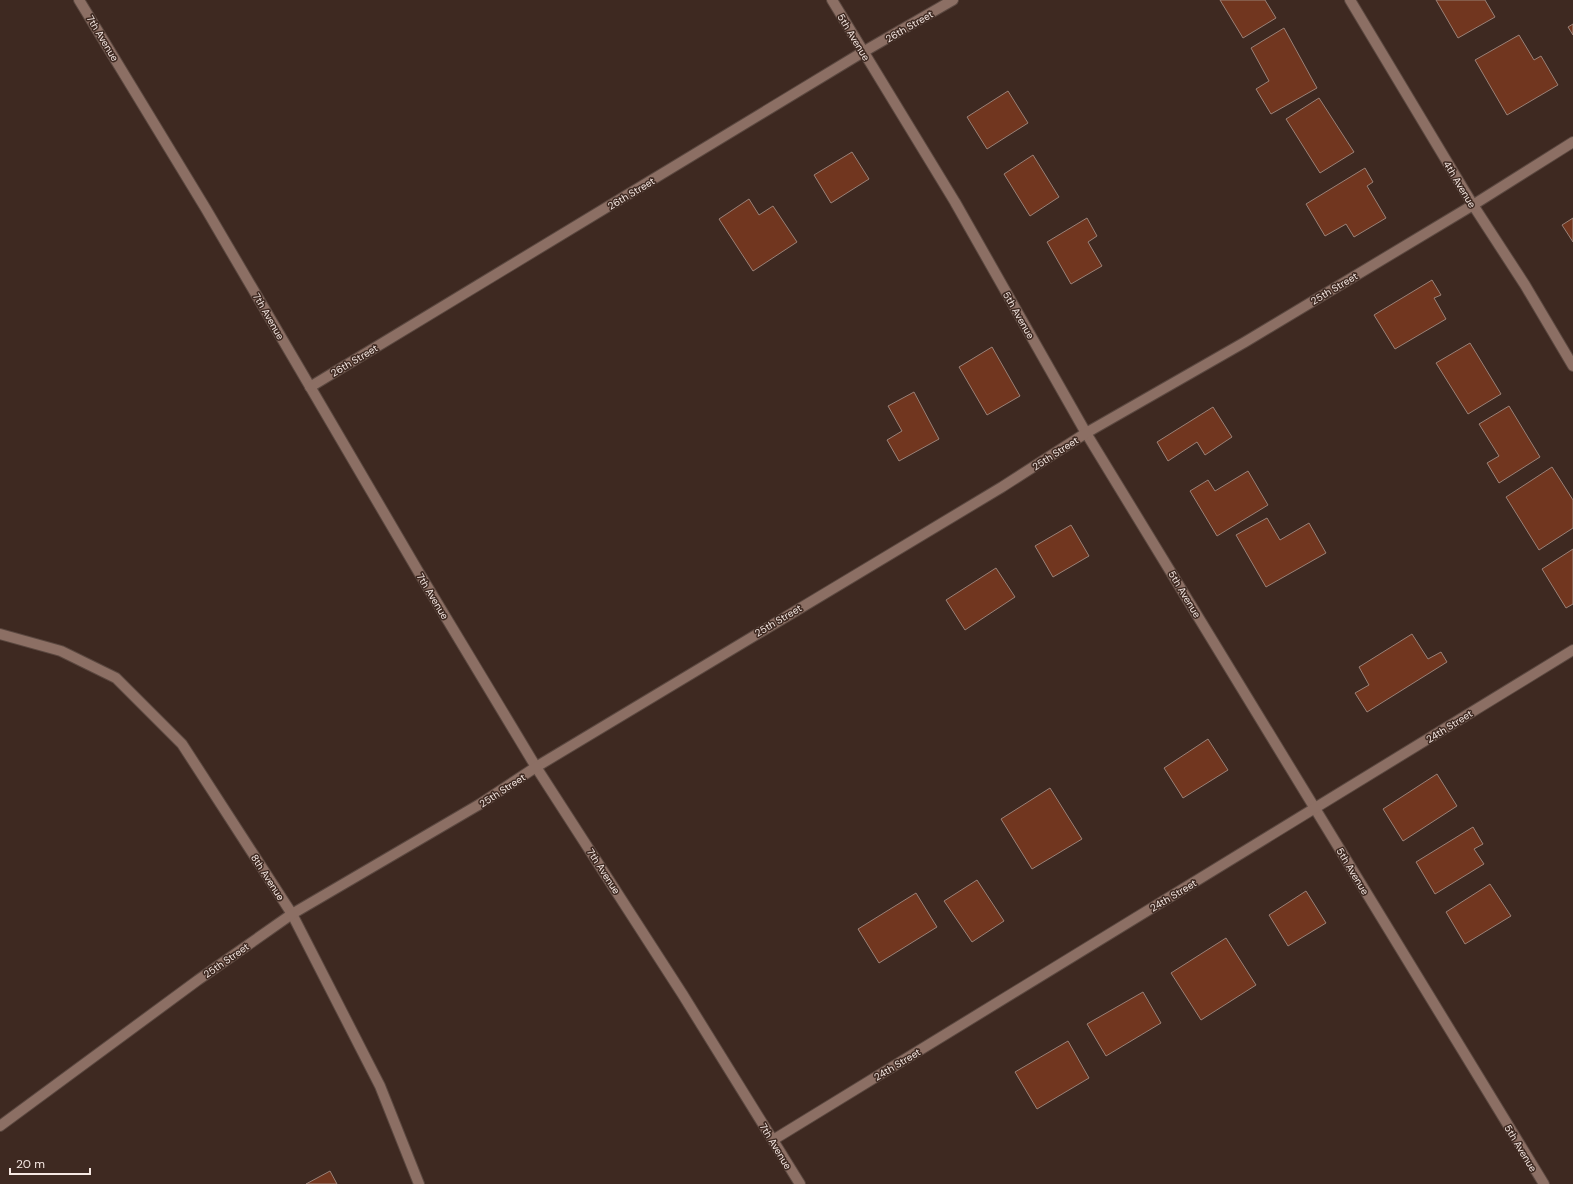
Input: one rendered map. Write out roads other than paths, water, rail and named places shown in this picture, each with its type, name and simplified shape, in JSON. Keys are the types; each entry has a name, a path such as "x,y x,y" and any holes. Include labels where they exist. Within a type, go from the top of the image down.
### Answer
{"street":[{"name":"7th Avenue","path":"80,0 202,202 418,571 536,767 679,989 800,1184"},
{"name":"5th Avenue","path":"832,0 955,202 1086,432 1544,1184"},
{"name":"26th Street","path":"310,387 863,52 953,0"},
{"name":"4th Avenue","path":"1350,0 1473,205 1525,285 1573,366"},
{"name":"25th Street","path":"0,1126 198,980 292,914 480,804 536,767 1002,487 1086,432 1245,342 1473,205 1573,142"},
{"name":"8th Avenue","path":"0,634 61,651 116,678 182,744 292,914 380,1086 419,1184"},
{"name":"24th Street","path":"773,1140 1573,650"}]}
